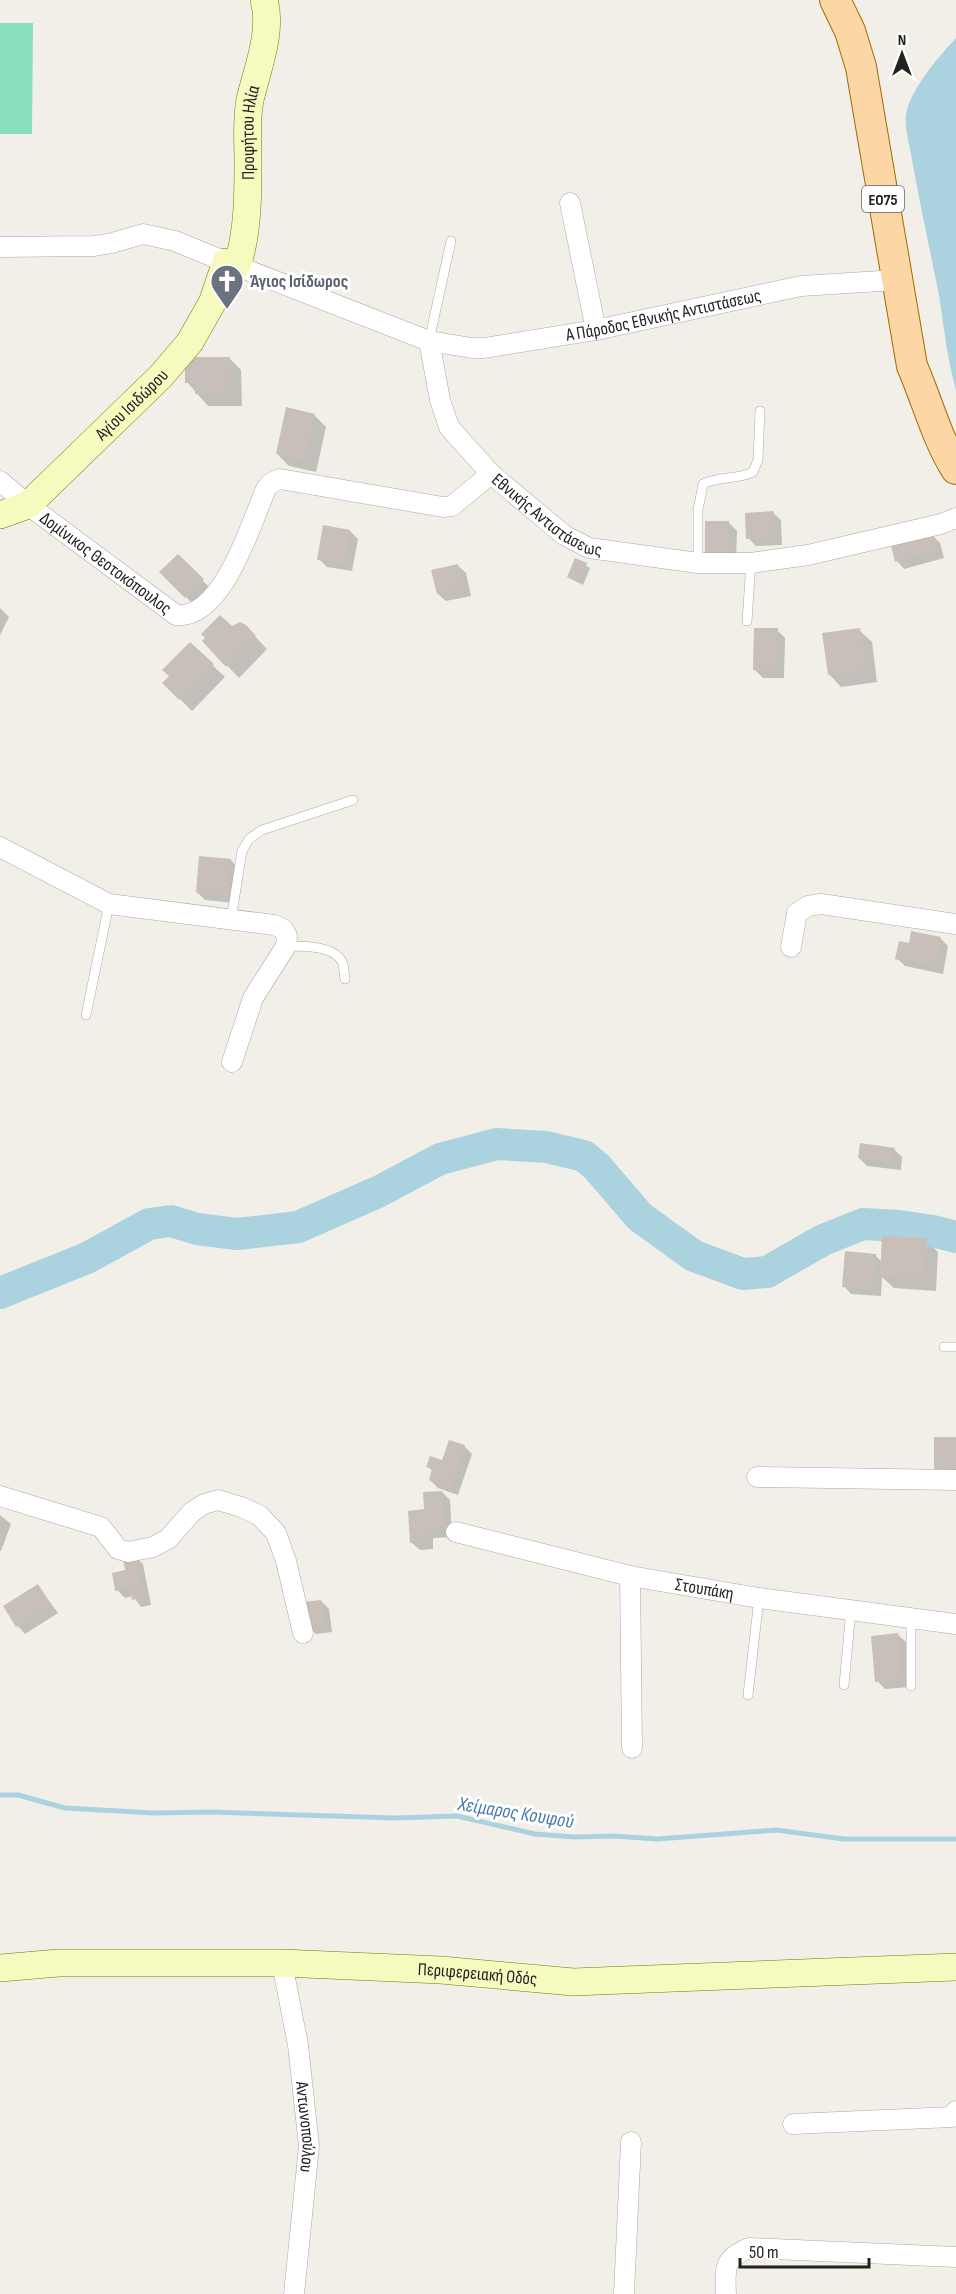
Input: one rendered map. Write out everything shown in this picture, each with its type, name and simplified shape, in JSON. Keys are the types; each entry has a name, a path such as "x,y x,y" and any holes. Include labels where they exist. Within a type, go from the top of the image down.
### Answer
{"main road":[{"name":"Προφήτου Ηλία","path":"232,264 244,238 248,120 266,32 267,13 264,0"},
{"name":"ΕΟ75","path":"835,0 850,31 861,67 912,366 935,428 956,469"},
{"name":"ΕΟ75","path":"849,0 866,36 875,71 925,363 926,399"},
{"name":"Αγίου Ισιδώρου","path":"0,515 28,505 161,376 190,342 232,264"},
{"name":"Περιφερειακή Οδός","path":"0,1968 58,1963 282,1963 441,1970 573,1982 956,1967"}],"street":[{"path":"570,203 596,330"},
{"path":"0,247 94,246 143,234 175,241 429,341"},
{"name":"Α Πάροδος Εθνικής Αντιστάσεως","path":"429,341 484,348 596,330 801,286 897,280"},
{"name":"Εθνικής Αντιστάσεως","path":"429,341 440,400 449,427 491,474 564,534 589,548 698,563 751,563 808,555 941,524 956,518"},
{"name":"Δομίνικος Θεοτοκόπουλος","path":"0,481 28,505 176,615 184,616 194,613 224,584 266,489 271,483 280,479 443,507 452,506 491,474"},
{"path":"0,846 109,904 274,925 284,929 287,936 286,946 253,998 232,1062"},
{"path":"791,947 797,913 808,906 821,904 956,924"},
{"path":"757,1477 956,1480"},
{"path":"0,1496 100,1527 118,1549 128,1551 153,1547 168,1539 192,1512 204,1504 218,1500 259,1515 276,1533 282,1546 303,1633"},
{"name":"Στουπάκη","path":"456,1532 630,1576 759,1598 956,1624"},
{"path":"630,1576 632,1748"},
{"name":"Αντωνοπούλου","path":"282,1963 298,2044 309,2146 294,2294"},
{"path":"793,2124 951,2117 956,2111"},
{"path":"624,2294 630,2142"},
{"path":"726,2294 725,2267 734,2254 749,2248 956,2257"}],"lane":[{"path":"429,341 451,241"},
{"path":"698,563 698,510 702,484 711,480 746,476 753,472 758,460 760,411"},
{"path":"747,621 751,563"},
{"path":"231,920 242,851 249,839 262,830 353,800"},
{"path":"86,1015 109,904"},
{"path":"286,946 308,946 333,953 342,962 345,979"},
{"path":"944,1347 956,1347"},
{"path":"748,1695 759,1598"},
{"path":"844,1685 850,1609"},
{"path":"911,1617 911,1686"}],"green space":[{"path":"0,23 33,23 32,134 0,134"}],"water":[{"path":"956,38 956,390 908,137 906,114 919,84"}],"building":[{"path":"185,357 230,357 230,394 195,394 195,383 185,383"},
{"path":"286,407 315,414 304,461 276,454"},
{"path":"774,511 775,537 746,539 745,513"},
{"path":"705,521 729,521 729,555 705,554"},
{"path":"323,525 350,530 345,564 317,560"},
{"path":"933,534 938,551 895,562 891,545"},
{"path":"178,554 204,579 185,598 159,572"},
{"path":"575,558 587,563 579,583 567,577"},
{"path":"458,564 464,589 437,594 431,570"},
{"path":"220,615 232,626 240,622 246,625 256,636 226,667 202,641 205,638 201,634"},
{"path":"754,628 778,628 777,671 753,670"},
{"path":"860,628 866,670 828,675 822,633"},
{"path":"190,642 214,664 179,700 162,683 169,676 162,670"},
{"path":"199,856 231,859 228,896 196,893"},
{"path":"911,931 941,937 935,967 895,959 899,941 909,943"},
{"path":"860,1143 895,1148 893,1163 858,1158"},
{"path":"882,1236 927,1238 924,1279 880,1277"},
{"path":"845,1251 876,1254 874,1289 842,1287"},
{"path":"934,1437 956,1437 956,1470 934,1470"},
{"path":"449,1440 465,1445 450,1488 429,1480 432,1469 426,1467 430,1456 442,1460"},
{"path":"442,1491 445,1529 426,1531 426,1542 410,1543 408,1511 424,1509 423,1492"},
{"path":"135,1555 144,1597 132,1600 130,1588 115,1591 112,1573 125,1570 123,1557"},
{"path":"38,1584 51,1604 16,1627 3,1606"},
{"path":"321,1600 325,1624 307,1626 304,1602"},
{"path":"898,1633 903,1679 875,1682 871,1636"}],"waterway":[{"path":"0,1293 87,1258 149,1224 171,1221 197,1229 237,1234 298,1227 378,1192 440,1159 497,1144 546,1147 584,1156 597,1167 640,1217 694,1256 743,1274 767,1272 823,1240 863,1224 899,1226 956,1237"},
{"name":"Χείμαρος Κουφού","path":"0,1795 18,1795 65,1808 154,1813 210,1812 395,1818 457,1816 535,1834 574,1837 614,1836 657,1839 776,1830 844,1839 956,1839"}],"place":[{"name":"Άγιος Ισίδωρος","path":"227,310"}]}
